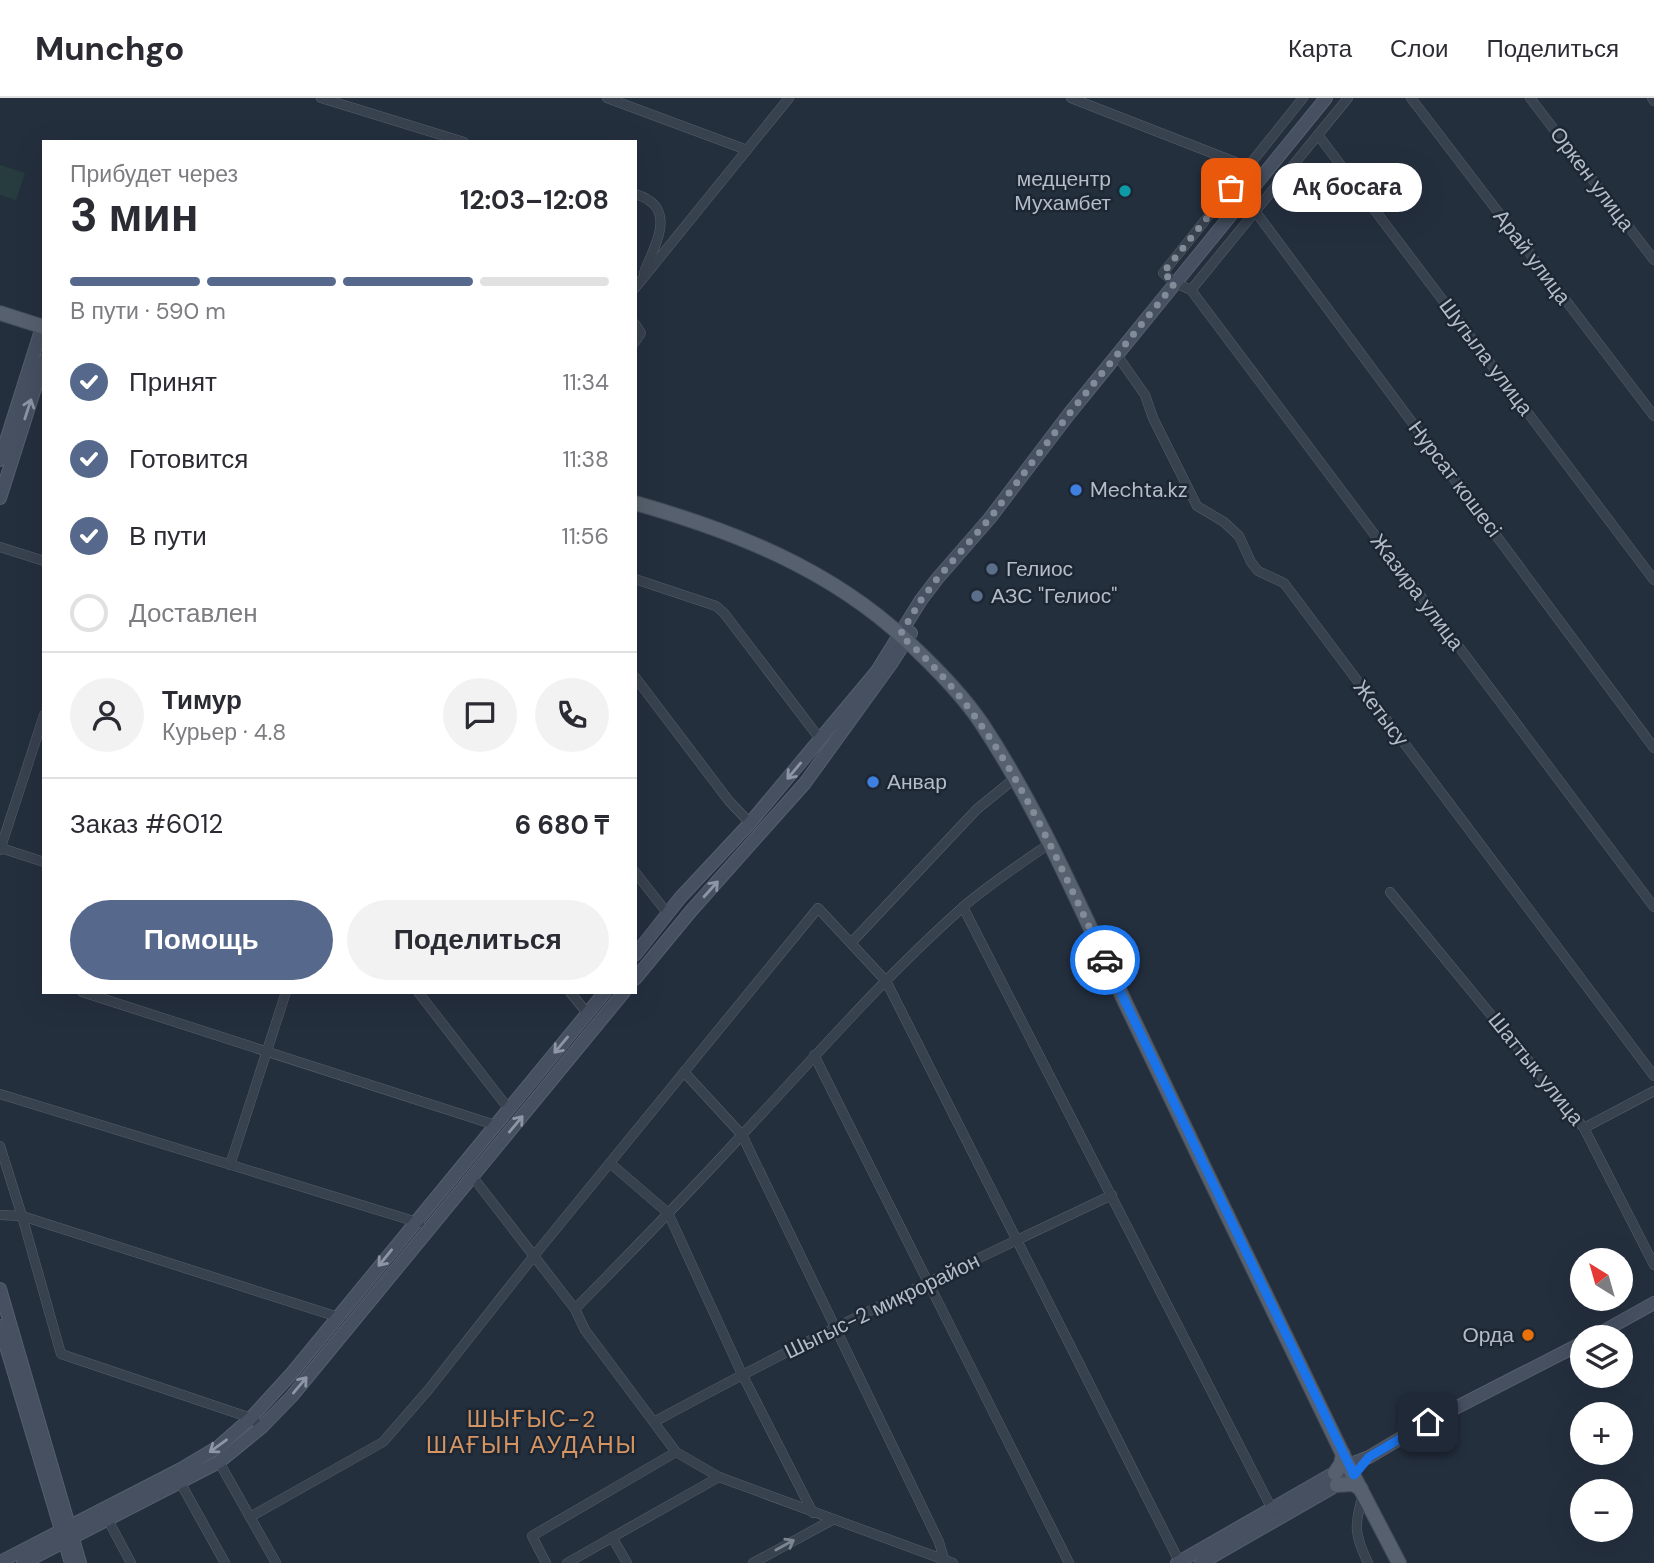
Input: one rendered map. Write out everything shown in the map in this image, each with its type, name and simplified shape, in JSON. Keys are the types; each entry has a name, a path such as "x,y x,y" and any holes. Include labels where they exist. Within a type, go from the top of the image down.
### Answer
{"main road":[{"path":"637,977 691,911 805,783 904,638 921,600 990,518 1117,355 1326,98"},
{"path":"0,313 42,327"},
{"path":"0,460 42,330"},
{"path":"0,498 42,366"},
{"path":"637,504 700,522 756,544 812,571 904,638 943,677 976,717 1049,844 1343,1471 1362,1492 1399,1563"},
{"path":"637,953 680,898 750,823 904,638"},
{"path":"680,898 691,911"},
{"path":"23,1563 66,1533 218,1447 251,1418 338,1317 603,994"},
{"path":"0,1562 107,1518 219,1462 262,1427 292,1396 622,994"},
{"path":"0,1289 66,1533 71,1563"},
{"path":"1615,1325 1654,1303"},
{"path":"0,1326 66,1533 80,1563"},
{"path":"1200,1563 1343,1471 1428,1422 1570,1349"},
{"path":"1179,1563 1218,1553"}],"street":[{"path":"321,98 432,137 451,140"},
{"path":"607,98 747,150"},
{"path":"638,284 789,98"},
{"path":"1071,98 1248,167"},
{"path":"1175,283 1163,273 1303,98"},
{"path":"1191,290 1348,98"},
{"name":"Арай улица","path":"1410,98 1654,416"},
{"name":"Оркен улица","path":"1530,98 1654,260"},
{"name":"Шугыла улица","path":"1318,135 1654,580"},
{"path":"637,194 647,197 656,205 661,216 661,229 638,284"},
{"name":"Нурсат кошесi","path":"1255,211 1654,748"},
{"name":"Жазира улица","path":"1175,283 1191,290 1654,907"},
{"name":"Жетысу","path":"1117,355 1145,395 1153,418 1197,506 1224,522 1239,536 1258,571 1284,583 1654,1076"},
{"path":"0,548 42,560"},
{"path":"637,580 716,606 820,739"},
{"path":"637,680 729,801 750,823"},
{"path":"42,721 0,849 42,861"},
{"path":"851,943 976,808 1014,779"},
{"path":"575,1309 886,981 963,907 1049,844"},
{"path":"637,876 668,915"},
{"name":"Шаттык улица","path":"1390,892 1584,1128 1654,1265"},
{"path":"963,907 1275,1515"},
{"path":"250,1517 383,1442 818,908 886,981 1179,1563"},
{"path":"88,994 495,1125"},
{"path":"230,1166 285,994"},
{"path":"420,994 509,1108"},
{"path":"572,994 587,1013"},
{"path":"814,1055 1069,1563"},
{"path":"684,1072 742,1135 949,1561"},
{"path":"1584,1128 1654,1091"},
{"path":"0,1094 416,1221 429,1230"},
{"path":"0,1146 61,1354 251,1418 262,1427"},
{"path":"610,1163 668,1213 742,1374 813,1513"},
{"path":"472,1176 575,1309 584,1330 676,1452 719,1477 949,1561"},
{"name":"Шыгыс-2 микрорайон","path":"654,1422 742,1374 929,1281 1112,1195"},
{"path":"0,1215 22,1216 338,1317"},
{"path":"546,1563 532,1536 676,1452"},
{"path":"219,1462 276,1563"},
{"path":"567,1563 719,1477"},
{"path":"180,1482 225,1563"},
{"path":"1362,1492 1356,1518 1357,1541 1368,1563"},
{"path":"107,1518 131,1563"},
{"path":"753,1563 832,1520"},
{"path":"612,1537 626,1563"}],"green space":[{"path":"0,165 25,173 16,200 0,195"}],"way so far":[{"path":"1105,960 1049,844 981,723 943,677 900,635 937,579 990,518 1069,414 1175,283 1163,273 1231,188"}],"place":[{"name":"Ақ босаға","path":"1231,188"},
{"name":"медцентр Мухамбет","path":"1125,191"},
{"name":"Mechta.kz","path":"1076,490"},
{"name":"Гелиос","path":"992,569"},
{"name":"АЗС \"Гелиос\"","path":"977,596"},
{"name":"Анвар","path":"873,782"},
{"name":"Орда","path":"1528,1335"}],"district":[{"name":"ШЫҒЫС-2 ШАҒЫН АУДАНЫ","path":"532,1432"}],"route":[{"path":"1105,960 1354,1475 1369,1457 1428,1422"}]}
